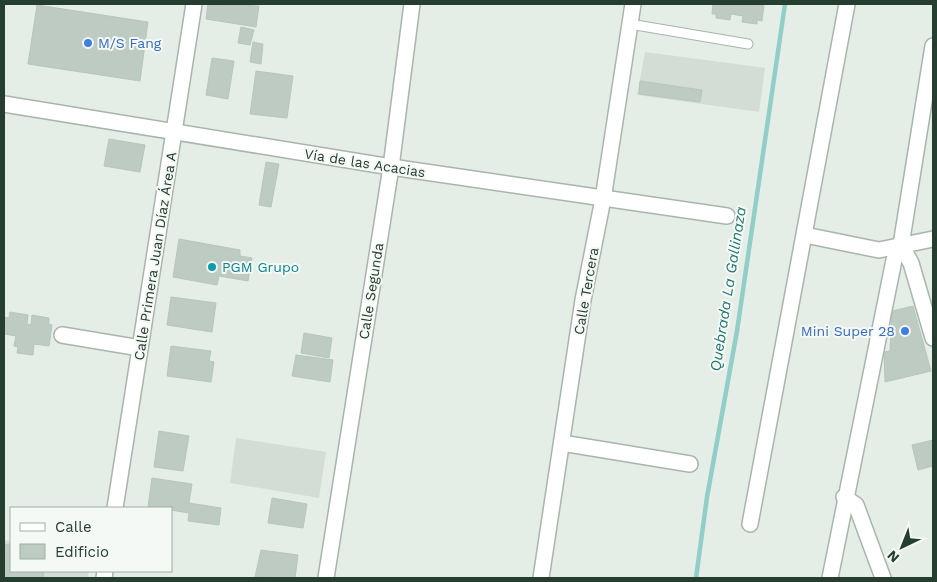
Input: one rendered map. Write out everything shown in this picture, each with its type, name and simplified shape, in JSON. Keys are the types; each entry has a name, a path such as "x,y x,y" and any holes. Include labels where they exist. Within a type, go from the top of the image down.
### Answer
{"street":[{"name":"Calle Primera Juan Díaz Área A","path":"115,507 194,4"},
{"name":"Calle Segunda","path":"326,578 391,167 412,4"},
{"name":"Calle Tercera","path":"541,578 584,300 603,199 633,4"},
{"path":"750,524 847,4"},
{"path":"830,578 844,497 894,260 901,245 933,46"},
{"name":"Vía de las Acacias","path":"4,104 391,167 727,216"},
{"path":"805,235 879,250 933,239"},
{"path":"901,245 911,263 933,338"},
{"path":"62,335 140,348"},
{"path":"562,443 690,464"},
{"path":"844,497 856,505 883,578"}],"lane":[{"path":"630,24 748,44"}],"shaded area":[{"path":"645,52 765,68 759,112 637,95"},
{"path":"236,438 326,452 319,498 230,483"},
{"path":"4,540 10,541 10,572 89,572 88,578 4,578"}],"building":[{"path":"208,4 259,6 256,27 206,19"},
{"path":"713,4 760,4 764,6 762,21 757,20 757,24 742,22 743,16 731,14 730,20 716,18 716,14 712,14"},
{"name":"M/S Fang","path":"37,5 148,22 140,81 28,64"},
{"path":"241,27 254,30 250,45 238,43"},
{"path":"253,42 263,44 261,64 250,62"},
{"path":"212,58 234,61 228,99 206,95"},
{"path":"256,71 293,76 287,118 250,114"},
{"path":"640,81 702,90 700,102 639,94"},
{"path":"109,139 145,145 140,172 104,166"},
{"path":"266,162 279,164 271,207 259,205"},
{"name":"PGM Grupo","path":"179,239 240,250 240,256 252,258 248,281 219,276 217,285 173,277"},
{"path":"171,297 216,303 212,332 167,325"},
{"name":"Mini Super 28","path":"913,306 931,371 885,382 884,352 890,351 892,311"},
{"path":"10,312 28,315 27,324 31,325 32,315 49,318 49,324 52,325 49,346 34,344 33,355 17,353 18,347 14,346 16,336 4,334 4,317 9,318"},
{"path":"304,333 332,338 329,358 301,353"},
{"path":"171,346 211,351 209,361 214,362 211,382 167,376"},
{"path":"296,355 333,360 330,382 292,376"},
{"path":"159,431 189,436 183,471 154,467"},
{"path":"933,440 933,466 918,470 912,445"},
{"path":"152,478 192,484 189,503 221,508 219,525 188,521 189,513 172,510 172,507 148,507"},
{"path":"272,498 307,504 303,528 268,523"},
{"path":"4,544 10,545 10,572 44,572 43,578 4,578"},
{"path":"261,550 298,555 295,578 255,577"}],"waterway":[{"name":"Quebrada La Gallinaza","path":"696,578 707,497 737,331 785,4"}],"place":[{"name":"M/S Fang","path":"88,43"},
{"name":"PGM Grupo","path":"212,267"},
{"name":"Mini Super 28","path":"905,331"}]}
